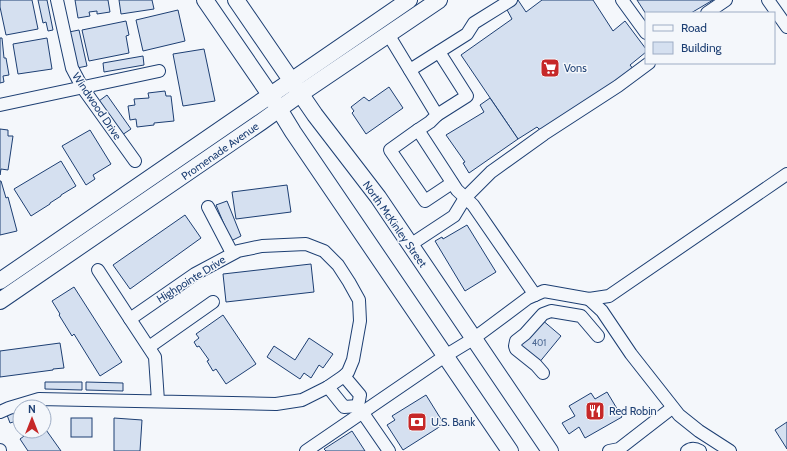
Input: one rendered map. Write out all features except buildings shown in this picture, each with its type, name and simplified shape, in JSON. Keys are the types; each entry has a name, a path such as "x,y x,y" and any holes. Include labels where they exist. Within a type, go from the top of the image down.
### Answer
{"main road":[{"path":"206,0 271,96 297,139 510,451"},
{"name":"North McKinley Street","path":"236,0 300,94 378,198 550,451"},
{"name":"Promenade Avenue","path":"0,281 409,0"},
{"name":"Promenade Avenue","path":"0,301 439,0"}],"street":[{"name":"Windwood Drive","path":"58,0 72,68 82,87 134,161"},
{"path":"410,70 467,34 474,23 511,0"},
{"path":"622,0 645,33"},
{"path":"708,12 726,0"},
{"path":"768,0 787,27"},
{"path":"388,34 437,115"},
{"path":"439,52 467,96 437,115 430,122 390,150 425,201 452,183"},
{"path":"410,245 454,216 465,198 491,172 544,134 618,86 648,64"},
{"path":"0,105 159,71"},
{"path":"418,130 452,183 473,205 535,295"},
{"path":"306,451 360,409 473,339 528,298 544,291 589,299 609,296 787,174"},
{"path":"208,206 232,253"},
{"name":"Highpointe Drive","path":"0,412 39,399 276,404 302,400 328,387 348,372 353,360 360,321 359,300 338,265 324,251 306,244 262,246 232,253 195,274 130,319"},
{"path":"98,270 155,357 158,401"},
{"path":"589,299 602,311 630,354 672,408 699,431 730,451"},
{"path":"149,347 214,302"},
{"path":"543,373 516,349 515,346 516,341 525,334 543,314 551,311 581,316 598,336"},
{"path":"344,376 360,395 360,409 389,451"},
{"path":"328,387 344,407 360,409"},
{"path":"609,451 619,449 672,408"},
{"path":"687,451 691,448 700,451"}],"place":[{"name":"Vons","path":"550,68"},
{"name":"Red Robin","path":"595,411"},
{"name":"U.S. Bank","path":"417,422"}]}
